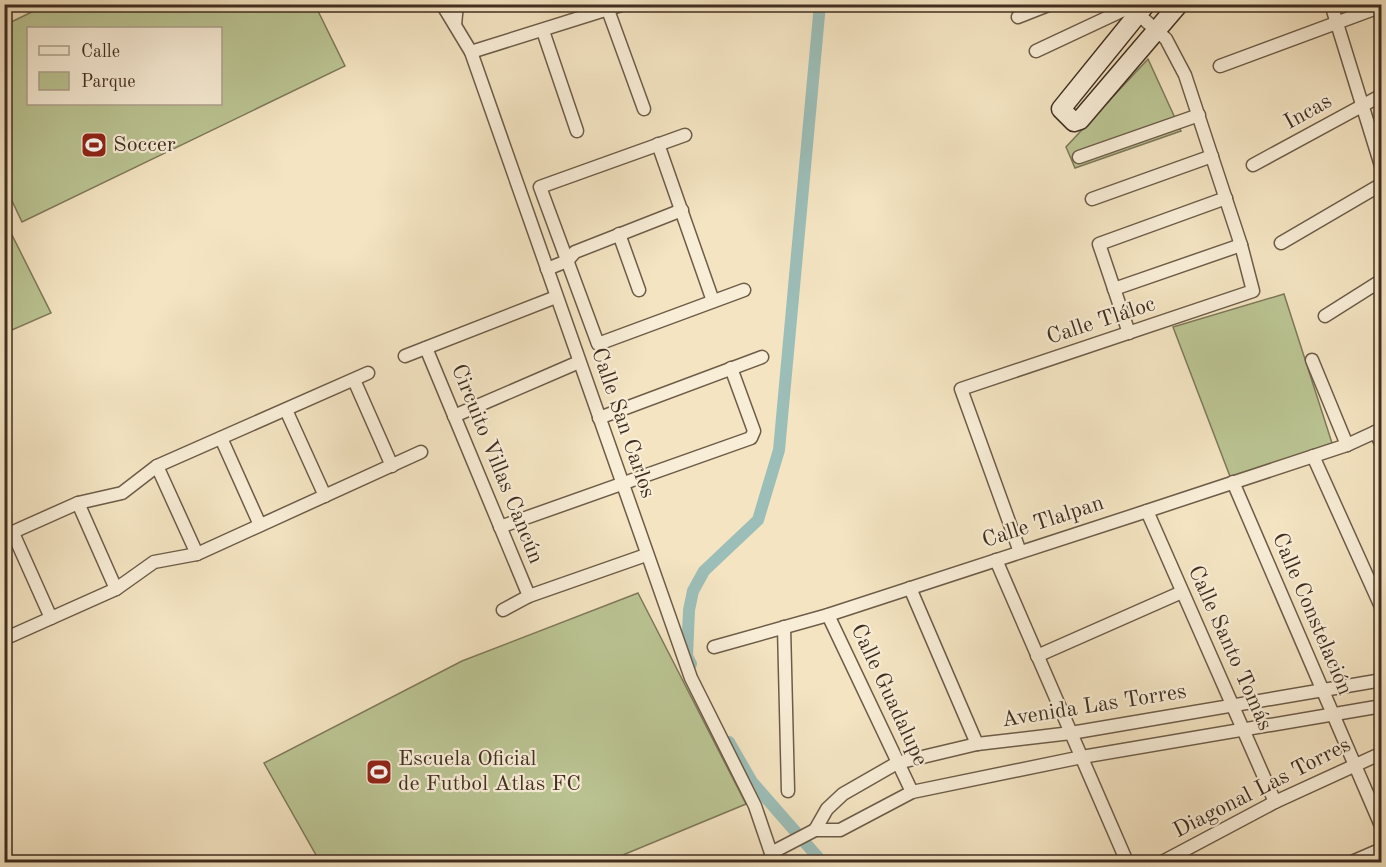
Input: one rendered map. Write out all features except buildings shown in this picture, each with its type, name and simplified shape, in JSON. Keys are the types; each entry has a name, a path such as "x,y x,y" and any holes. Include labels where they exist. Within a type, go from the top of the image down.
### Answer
{"street":[{"name":"Calle San Carlos","path":"442,4 471,52 547,269 551,299 579,362 691,678 755,806 771,858"},
{"path":"455,25 457,4"},
{"path":"471,52 624,4"},
{"path":"1018,17 1051,4"},
{"path":"1135,7 1061,109 1074,122 1080,120 1179,4"},
{"path":"1331,4 1382,169"},
{"path":"1220,66 1382,6"},
{"path":"1114,289 1241,245 1199,115 1178,59 1135,7"},
{"path":"1036,51 1135,7"},
{"path":"608,10 644,109"},
{"path":"543,31 577,131"},
{"name":"Incas","path":"1253,165 1382,95"},
{"path":"1079,158 1199,115"},
{"path":"685,135 540,187 569,254 598,344 744,290"},
{"path":"658,144 713,302"},
{"path":"1092,199 1212,156"},
{"path":"1281,243 1382,184"},
{"path":"1129,333 1099,244 1226,198"},
{"path":"547,269 569,254 682,210"},
{"path":"619,234 639,290"},
{"name":"Calle Tláloc","path":"1020,552 962,389 1253,291 1241,245"},
{"path":"542,255 569,254"},
{"path":"1325,316 1382,280"},
{"path":"405,356 551,299"},
{"name":"Circuito Villas Cancún","path":"426,348 529,596"},
{"path":"599,418 762,357"},
{"path":"1312,360 1347,445"},
{"path":"454,416 579,362"},
{"path":"500,527 753,436 754,431 731,368"},
{"path":"51,618 9,535 78,503 122,493 157,466 368,373"},
{"path":"354,380 392,466"},
{"path":"286,410 325,496"},
{"path":"1378,431 1382,445"},
{"name":"Calle Tlalpan","path":"714,647 828,615 1347,445 1378,431"},
{"path":"221,438 260,525"},
{"path":"4,639 116,589 154,562 197,554 422,452"},
{"path":"1313,456 1382,609"},
{"path":"157,466 197,554"},
{"name":"Calle Constelación","path":"1233,482 1382,828"},
{"path":"78,503 116,589"},
{"name":"Calle Santo Tomás","path":"1147,511 1275,802"},
{"path":"503,610 529,596 646,555"},
{"path":"996,560 1127,862"},
{"path":"910,588 977,744"},
{"path":"1037,656 1182,592"},
{"name":"Calle Guadalupe","path":"828,615 912,792"},
{"path":"784,627 788,791"},
{"name":"Avenida Las Torres","path":"810,833 827,809 843,794 897,763 977,744 1071,733 1382,680"},
{"path":"771,858 788,844 810,833 840,830 912,792 1082,757 1382,706"},
{"name":"Diagonal Las Torres","path":"1162,862 1275,802 1382,753"},
{"path":"827,809 840,830"},
{"path":"1352,862 1382,849"}],"green space":[{"name":"Soccer","path":"46,5 315,5 345,66 22,222 5,186 5,25"},
{"path":"1148,59 1181,131 1075,168 1066,147"},
{"path":"5,221 51,313 4,333"},
{"path":"1284,294 1332,443 1231,479 1173,327"},
{"path":"638,593 746,804 606,862 320,862 264,763 462,661"}],"waterway":[{"path":"691,664 687,656 689,610 693,591 704,571 758,520 779,450 820,4"},
{"path":"729,742 752,782 822,862"}],"place":[{"name":"Soccer","path":"94,145"},
{"name":"Escuela Oficial de Futbol Atlas FC","path":"379,772"}]}
